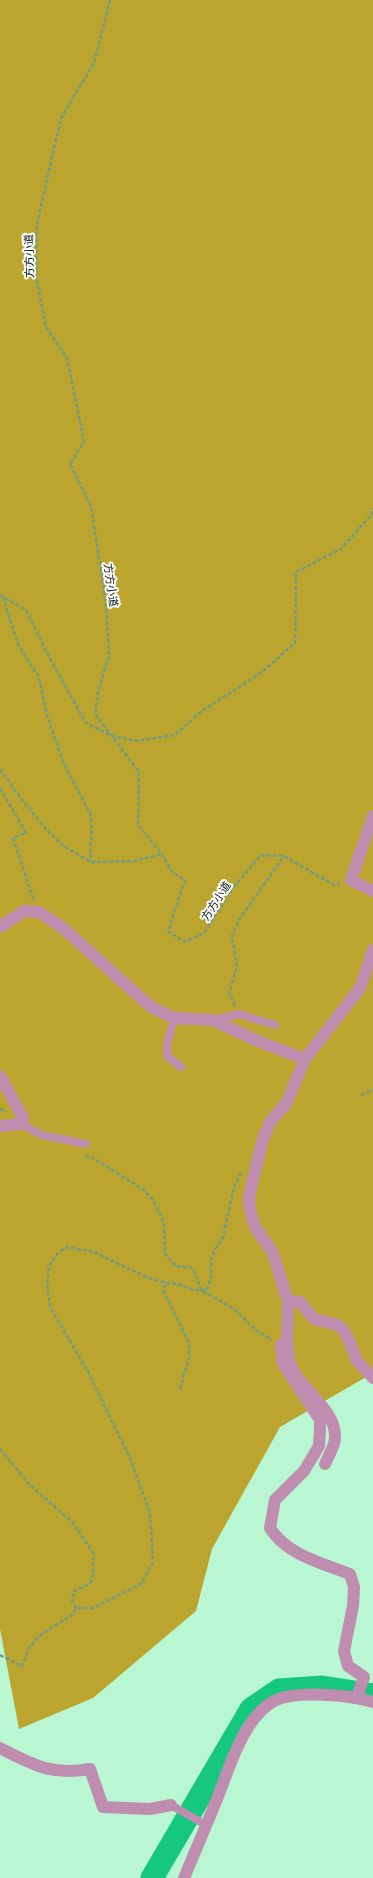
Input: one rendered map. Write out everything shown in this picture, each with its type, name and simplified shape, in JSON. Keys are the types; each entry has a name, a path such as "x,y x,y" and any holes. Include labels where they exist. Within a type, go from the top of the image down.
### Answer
{"street":[{"path":"373,816 351,880 373,891"},
{"path":"0,927 24,911 39,912 64,928 151,1006 174,1018 213,1020 260,1042 305,1060"},
{"path":"357,1698 368,1678 348,1666 344,1651 353,1606 354,1587 350,1574 302,1556 283,1543 270,1528 275,1500 304,1471 318,1446 320,1420 283,1364 288,1301 272,1251 255,1227 250,1210 249,1197 262,1142 270,1122 286,1104 305,1060 360,988 373,950"},
{"path":"0,1076 23,1118 21,1124 0,1126"},
{"path":"288,1301 300,1302 314,1319 338,1325 344,1331 357,1361 373,1378"},
{"path":"284,1343 290,1363 300,1380 330,1417 335,1431 335,1440 324,1464"},
{"path":"184,1878 241,1739 258,1714 274,1701 291,1696 357,1698 373,1702"},
{"path":"0,1748 40,1768 65,1772 90,1769 103,1807 150,1809 171,1805"}],"lane":[{"path":"213,1020 239,1014 275,1025"},
{"path":"174,1018 166,1045 166,1056 181,1067"},
{"path":"21,1124 42,1135 86,1144"},
{"path":"171,1805 206,1825"}],"path":[{"name":"方方小道","path":"110,0 94,63 61,118 37,224 36,277 46,327 67,358 84,442 70,464 91,506 104,589 109,656 98,692 95,714 139,772 138,825 162,854 172,872 185,880 168,931 185,942 204,933 232,888 261,855 284,856 334,885 351,880"},
{"path":"1,596 26,610 50,659 86,723 112,736 136,741 175,735 202,711 262,672 295,643 296,572 341,549 372,514 373,508"},
{"path":"1,596 17,642 39,677 47,716 64,764 90,813 92,831 90,847 91,862"},
{"path":"0,769 45,828 62,845 91,862 134,861 162,854"},
{"path":"0,788 26,833 13,838 39,912"},
{"path":"239,1014 229,993 237,967 232,936 239,920 284,856"},
{"path":"361,1095 373,1090"},
{"path":"70,1141 78,1153 93,1158 126,1178 144,1190 153,1200 164,1222 165,1254 176,1266 193,1268 201,1290 234,1309 257,1331 284,1343"},
{"path":"76,1608 94,1608 140,1584 153,1562 150,1513 118,1430 88,1372 50,1307 47,1285 49,1266 58,1253 67,1247 94,1252 146,1277 166,1283 178,1284 194,1290 207,1290 211,1277 211,1261 214,1251 223,1237 234,1188 244,1167"},
{"path":"166,1283 163,1290 189,1343 189,1358 180,1389"},
{"path":"0,1449 29,1484 73,1524 94,1554 92,1562 94,1573 90,1584 74,1591 72,1601 76,1608"},
{"path":"0,1655 22,1666 29,1648 39,1636 73,1614 76,1608"}],"shaded area":[{"path":"0,0 373,0 373,1373 280,1427 212,1549 196,1611 93,1698 19,1729 0,1629"}],"waterway":[{"path":"152,1878 251,1709 279,1690 322,1687 373,1695"}]}
